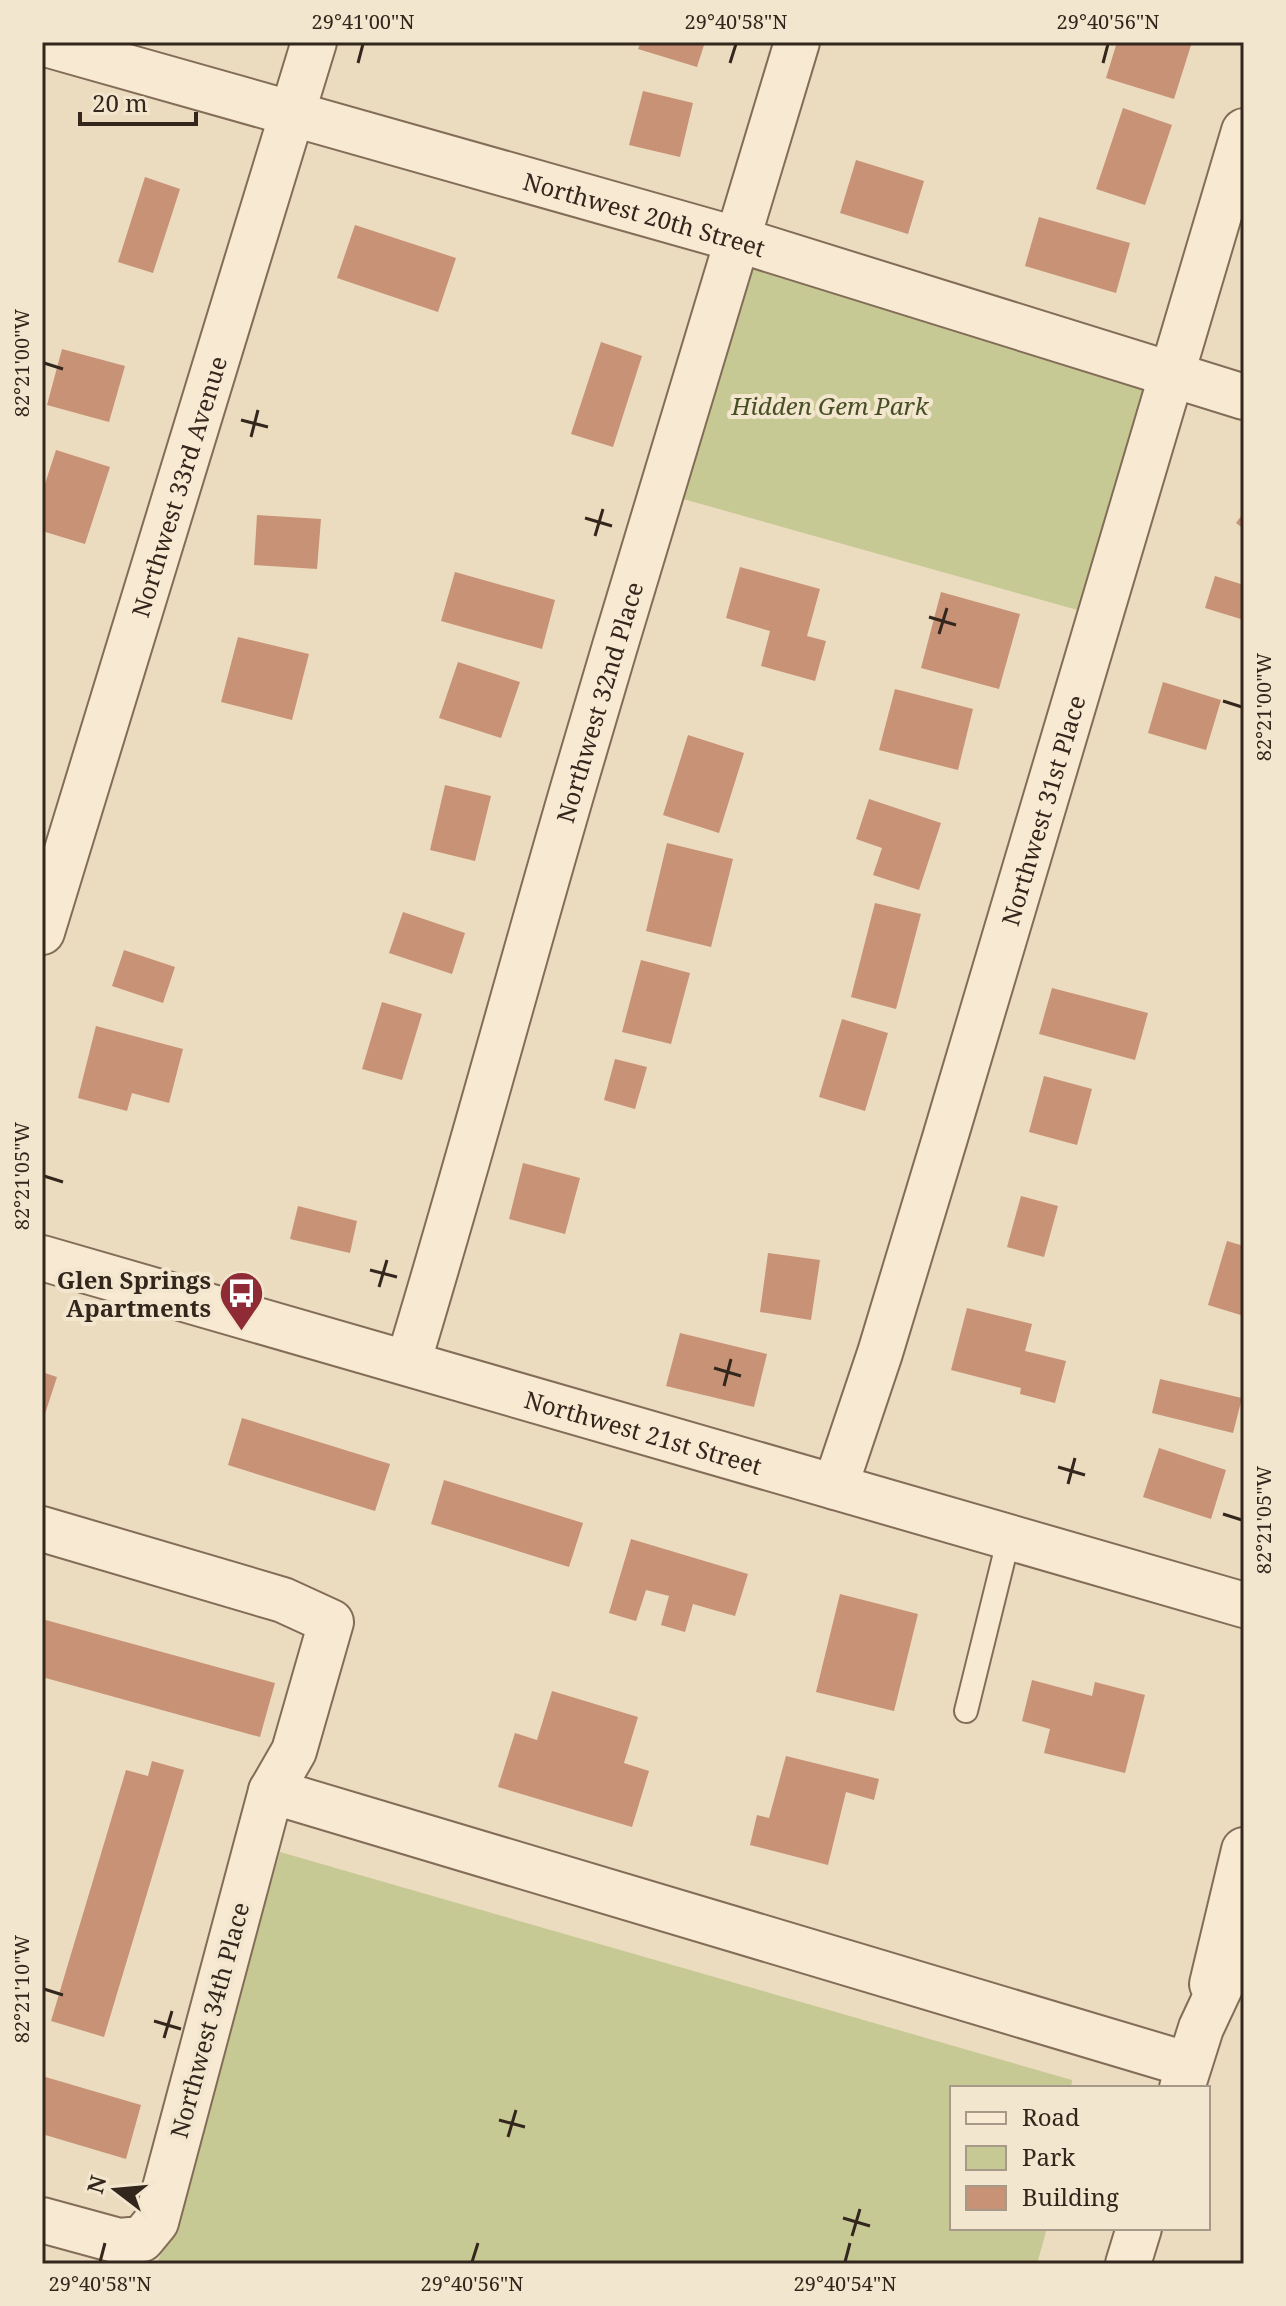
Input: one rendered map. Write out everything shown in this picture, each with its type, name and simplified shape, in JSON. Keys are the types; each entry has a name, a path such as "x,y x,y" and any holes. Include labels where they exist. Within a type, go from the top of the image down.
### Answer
{"street":[{"name":"Northwest 33rd Avenue","path":"42,932 314,42"},
{"name":"Northwest 32nd Place","path":"408,1363 466,1172 595,714 797,42"},
{"name":"Northwest 20th Street","path":"42,43 739,240 1244,397"},
{"name":"Northwest 31st Place","path":"835,1487 880,1353 1244,131"},
{"name":"Northwest 21st Street","path":"42,1258 1244,1605"},
{"name":"Northwest 34th Place","path":"42,1529 283,1600 331,1622 294,1751 271,1791 156,2222 142,2239 119,2241 42,2220"},
{"path":"271,1791 1190,2060"},
{"path":"1190,2060 1244,1850"},
{"path":"1190,2060 1244,1936"},
{"path":"1128,2264 1138,2230"}],"lane":[{"path":"966,1711 1009,1537"}],"green space":[{"name":"Hidden Gem Park","path":"739,240 1170,376 1099,616 662,493"},
{"path":"280,1852 1072,2080 1071,2086 950,2086 950,2230 1046,2230 1037,2264 156,2264 170,2236"}],"building":[{"path":"641,42 705,42 697,67 638,49"},
{"path":"1117,42 1192,42 1174,99 1106,78"},
{"path":"643,91 693,103 680,157 629,145"},
{"path":"1123,108 1172,125 1145,205 1096,189"},
{"path":"856,160 924,181 908,234 840,213"},
{"path":"145,177 180,189 153,273 118,262"},
{"path":"1039,217 1130,243 1116,293 1025,266"},
{"path":"355,225 456,258 438,312 337,278"},
{"path":"601,342 642,356 613,447 571,434"},
{"path":"62,349 125,366 109,422 47,405"},
{"path":"56,450 110,467 85,544 42,531 42,493"},
{"path":"1244,512 1244,529 1236,523"},
{"path":"257,515 321,519 317,569 254,565"},
{"path":"740,567 820,589 807,636 826,641 815,681 761,666 770,631 726,618"},
{"path":"455,572 555,600 542,649 441,621"},
{"path":"1215,576 1244,585 1244,620 1205,608"},
{"path":"941,592 1020,614 999,689 921,668"},
{"path":"238,637 309,654 292,720 221,702"},
{"path":"458,662 520,682 501,738 439,718"},
{"path":"1163,682 1221,700 1206,750 1148,733"},
{"path":"895,689 973,709 958,770 879,750"},
{"path":"688,735 744,753 719,833 663,815"},
{"path":"445,785 491,796 475,861 430,850"},
{"path":"869,799 941,823 919,890 873,875 882,848 856,839"},
{"path":"667,843 733,859 711,947 646,931"},
{"path":"875,903 921,914 896,1009 851,997"},
{"path":"403,912 465,933 452,974 389,953"},
{"path":"124,950 175,967 163,1003 112,986"},
{"path":"641,960 690,973 671,1044 622,1032"},
{"path":"1052,988 1148,1013 1135,1060 1039,1034"},
{"path":"382,1002 422,1014 402,1080 362,1069"},
{"path":"842,1019 888,1033 865,1111 819,1097"},
{"path":"96,1026 183,1049 169,1103 132,1093 127,1111 78,1098"},
{"path":"615,1059 647,1067 635,1109 604,1100"},
{"path":"1044,1076 1092,1089 1077,1145 1029,1132"},
{"path":"523,1163 580,1178 565,1234 509,1219"},
{"path":"1021,1196 1058,1206 1044,1257 1007,1247"},
{"path":"298,1206 357,1221 350,1253 290,1239"},
{"path":"1227,1241 1244,1246 1244,1316 1208,1305"},
{"path":"768,1253 820,1260 811,1320 760,1312"},
{"path":"967,1308 1032,1324 1025,1351 1066,1361 1055,1403 1020,1394 1021,1388 951,1370"},
{"path":"680,1333 767,1354 754,1407 666,1386"},
{"path":"42,1372 57,1377 43,1420 42,1420"},
{"path":"1160,1379 1242,1398 1233,1433 1152,1413"},
{"path":"242,1418 390,1464 375,1511 228,1465"},
{"path":"1159,1448 1226,1470 1211,1519 1143,1497"},
{"path":"444,1480 583,1523 569,1567 431,1524"},
{"path":"631,1539 748,1574 735,1616 693,1604 685,1632 661,1625 669,1596 646,1590 636,1621 609,1613"},
{"path":"840,1594 918,1614 894,1711 816,1692"},
{"path":"42,1619 275,1683 260,1737 42,1677"},
{"path":"1032,1680 1092,1696 1095,1682 1145,1695 1125,1773 1044,1753 1050,1729 1022,1721"},
{"path":"552,1691 638,1717 624,1763 649,1771 632,1827 498,1787 515,1733 537,1740"},
{"path":"786,1756 879,1779 874,1800 846,1792 828,1865 750,1845 757,1815 769,1818"},
{"path":"152,1761 184,1770 104,2037 51,2021 126,1770 148,1776"},
{"path":"42,2076 141,2105 126,2159 42,2134"}],"place":[{"name":"Glen Springs Apartments","path":"242,1332"}]}
